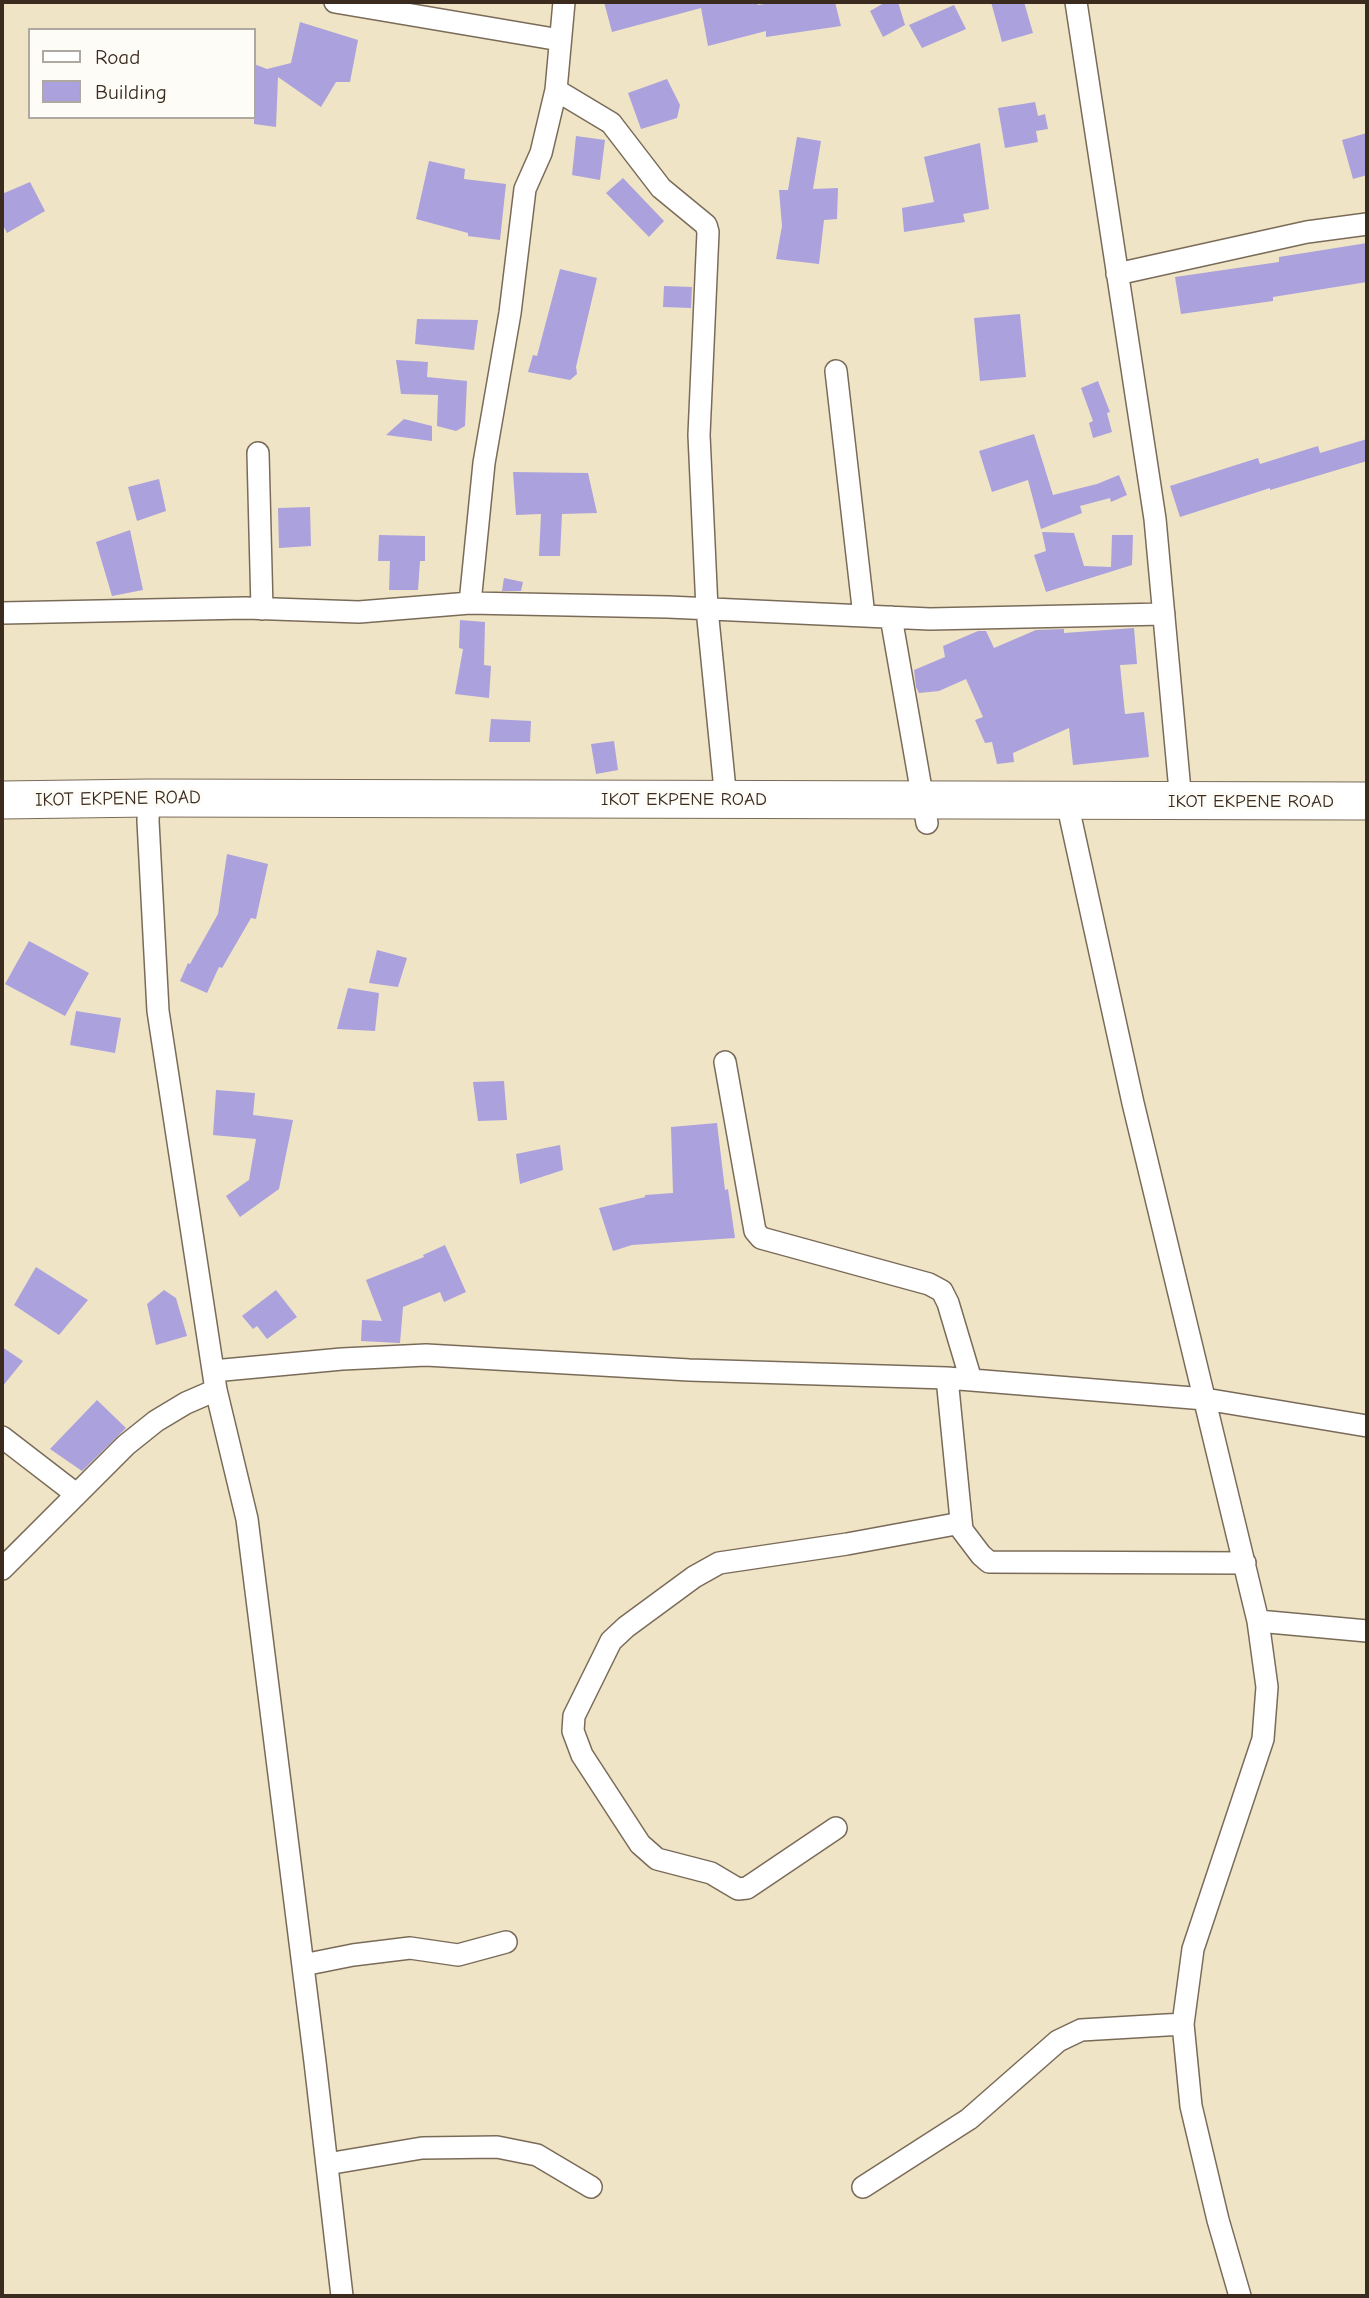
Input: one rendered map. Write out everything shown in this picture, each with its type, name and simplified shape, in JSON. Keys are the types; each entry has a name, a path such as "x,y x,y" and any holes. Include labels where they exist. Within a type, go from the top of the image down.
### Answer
{"highway":[{"name":"IKOT EKPENE ROAD","path":"2,800 148,809 1070,812 1367,824"},
{"name":"IKOT EKPENE ROAD","path":"2,822 148,809 726,800 925,812"},
{"name":"IKOT EKPENE ROAD","path":"1070,812 1181,802 1367,801"}],"street":[{"path":"335,2 560,40"},
{"path":"470,603 484,463 510,313 526,189 541,153 556,90 564,2"},
{"path":"1076,2 1155,520 1181,802"},
{"path":"556,90 611,123 661,188 706,225 708,232 699,435 707,609 726,800"},
{"path":"1117,274 1307,232 1367,224"},
{"path":"836,372 864,616"},
{"path":"258,453 262,609"},
{"path":"2,613 262,609 359,612 470,603 707,609 930,619 1164,614"},
{"path":"891,617 925,812"},
{"path":"148,809 158,1011 215,1381 247,1519 342,2296"},
{"path":"1070,812 1133,1103 1245,1563 1258,1621 1267,1687 1263,1739 1193,1949 1183,2024 1191,2106 1218,2220 1240,2296"},
{"path":"725,1062 755,1231 761,1238 929,1284 942,1291 971,1380"},
{"path":"2,1569 126,1445 215,1381 342,1359 426,1355 689,1370 947,1378 1205,1399 1367,1426"},
{"path":"947,1378 962,1530 989,1562 1245,1563"},
{"path":"2,1437 76,1494"},
{"path":"836,1828 747,1888 738,1889 712,1872 657,1859 640,1844 582,1755 573,1731 574,1716 611,1642 626,1627 694,1577 719,1563 847,1544 961,1523"},
{"path":"1258,1621 1367,1631"},
{"path":"303,1965 353,1955 411,1948 458,1955 506,1942"},
{"path":"863,2186 969,2119 1058,2041 1081,2030 1183,2024"},
{"path":"327,2164 422,2148 497,2147 537,2155 591,2187"}],"building":[{"path":"604,2 757,2 758,5 777,2 835,2 841,26 766,37 766,31 708,46 701,8 612,32"},
{"path":"886,2 898,2 905,25 883,37 870,11"},
{"path":"991,2 1024,2 1033,33 1002,42"},
{"path":"954,5 966,29 922,48 909,25"},
{"path":"300,22 358,40 350,82 336,82 321,107 278,77 276,127 254,124 256,65 267,69 291,63"},
{"path":"667,79 680,105 677,118 641,129 628,93"},
{"path":"1035,102 1038,116 1045,114 1048,129 1036,131 1038,142 1005,148 998,108"},
{"path":"1367,133 1367,175 1353,179 1342,140"},
{"path":"576,136 605,140 600,180 572,175"},
{"path":"797,137 821,141 813,189 838,188 837,219 824,220 819,264 776,259 782,226 779,190 788,190"},
{"path":"980,143 989,209 963,214 965,222 904,232 902,208 934,202 924,157"},
{"path":"429,161 465,169 464,179 506,184 500,240 468,236 468,233 416,219"},
{"path":"623,178 664,221 649,237 606,193"},
{"path":"30,182 45,211 7,233 2,223 2,194"},
{"path":"1367,243 1367,282 1273,297 1273,301 1181,314 1175,277 1279,262 1279,257"},
{"path":"560,269 597,278 576,367 577,374 570,380 528,372 533,355 537,356"},
{"path":"664,286 692,287 691,308 663,307"},
{"path":"1020,314 1026,377 980,381 974,318"},
{"path":"417,319 478,320 474,350 415,344"},
{"path":"396,360 428,362 427,377 467,381 465,426 456,431 437,426 438,395 401,394"},
{"path":"1098,381 1110,412 1107,413 1112,432 1093,438 1089,423 1093,421 1081,388"},
{"path":"404,419 432,426 432,441 386,435"},
{"path":"1034,434 1053,495 1097,484 1119,475 1127,495 1111,502 1110,498 1080,506 1082,513 1041,529 1028,480 992,492 979,451"},
{"path":"1367,439 1367,461 1180,517 1170,486 1258,458 1260,464 1318,446 1320,453"},
{"path":"513,472 588,473 597,513 562,514 560,556 539,556 541,514 516,515"},
{"path":"159,479 166,511 137,521 128,487"},
{"path":"310,507 311,546 279,548 278,508"},
{"path":"130,530 143,590 112,596 96,542"},
{"path":"1042,532 1074,533 1084,566 1111,567 1112,535 1133,535 1132,565 1046,592 1034,555 1046,551"},
{"path":"379,535 425,536 425,561 420,561 418,590 389,590 390,561 378,561"},
{"path":"504,578 523,582 521,591 502,591"},
{"path":"460,620 485,622 484,665 491,666 489,698 455,694 463,649 459,648"},
{"path":"1134,628 1137,664 1120,665 1125,714 1144,712 1149,757 1073,765 1069,728 1013,753 1014,762 997,764 992,742 985,743 975,720 983,717 966,679 939,691 919,693 916,687 914,670 945,657 943,646 978,631 986,631 994,648 1036,630 1064,629 1064,633"},
{"path":"491,719 531,721 530,742 489,742"},
{"path":"614,741 618,770 596,774 591,744"},
{"path":"227,854 268,864 256,919 251,918 222,968 219,967 207,993 180,981 218,914"},
{"path":"29,941 89,973 65,1016 5,984"},
{"path":"377,950 407,958 398,987 369,983"},
{"path":"348,988 379,993 375,1031 337,1029"},
{"path":"76,1011 121,1018 115,1053 70,1045"},
{"path":"504,1081 507,1120 478,1121 473,1082"},
{"path":"216,1090 255,1093 253,1115 293,1120 279,1189 240,1217 226,1196 249,1180 256,1139 213,1135"},
{"path":"717,1123 725,1190 728,1189 735,1238 632,1245 613,1251 599,1208 645,1195 673,1193 671,1127"},
{"path":"560,1145 563,1170 520,1184 516,1154"},
{"path":"445,1245 466,1292 444,1302 440,1292 403,1307 400,1343 361,1341 362,1320 382,1321 366,1280 424,1257 423,1255"},
{"path":"36,1267 88,1300 59,1335 14,1305"},
{"path":"164,1290 176,1298 187,1336 156,1345 147,1304"},
{"path":"276,1290 297,1317 267,1339 257,1326 253,1329 242,1316"},
{"path":"2,1347 23,1361 2,1387"},
{"path":"97,1400 126,1428 82,1471 50,1449"}]}
